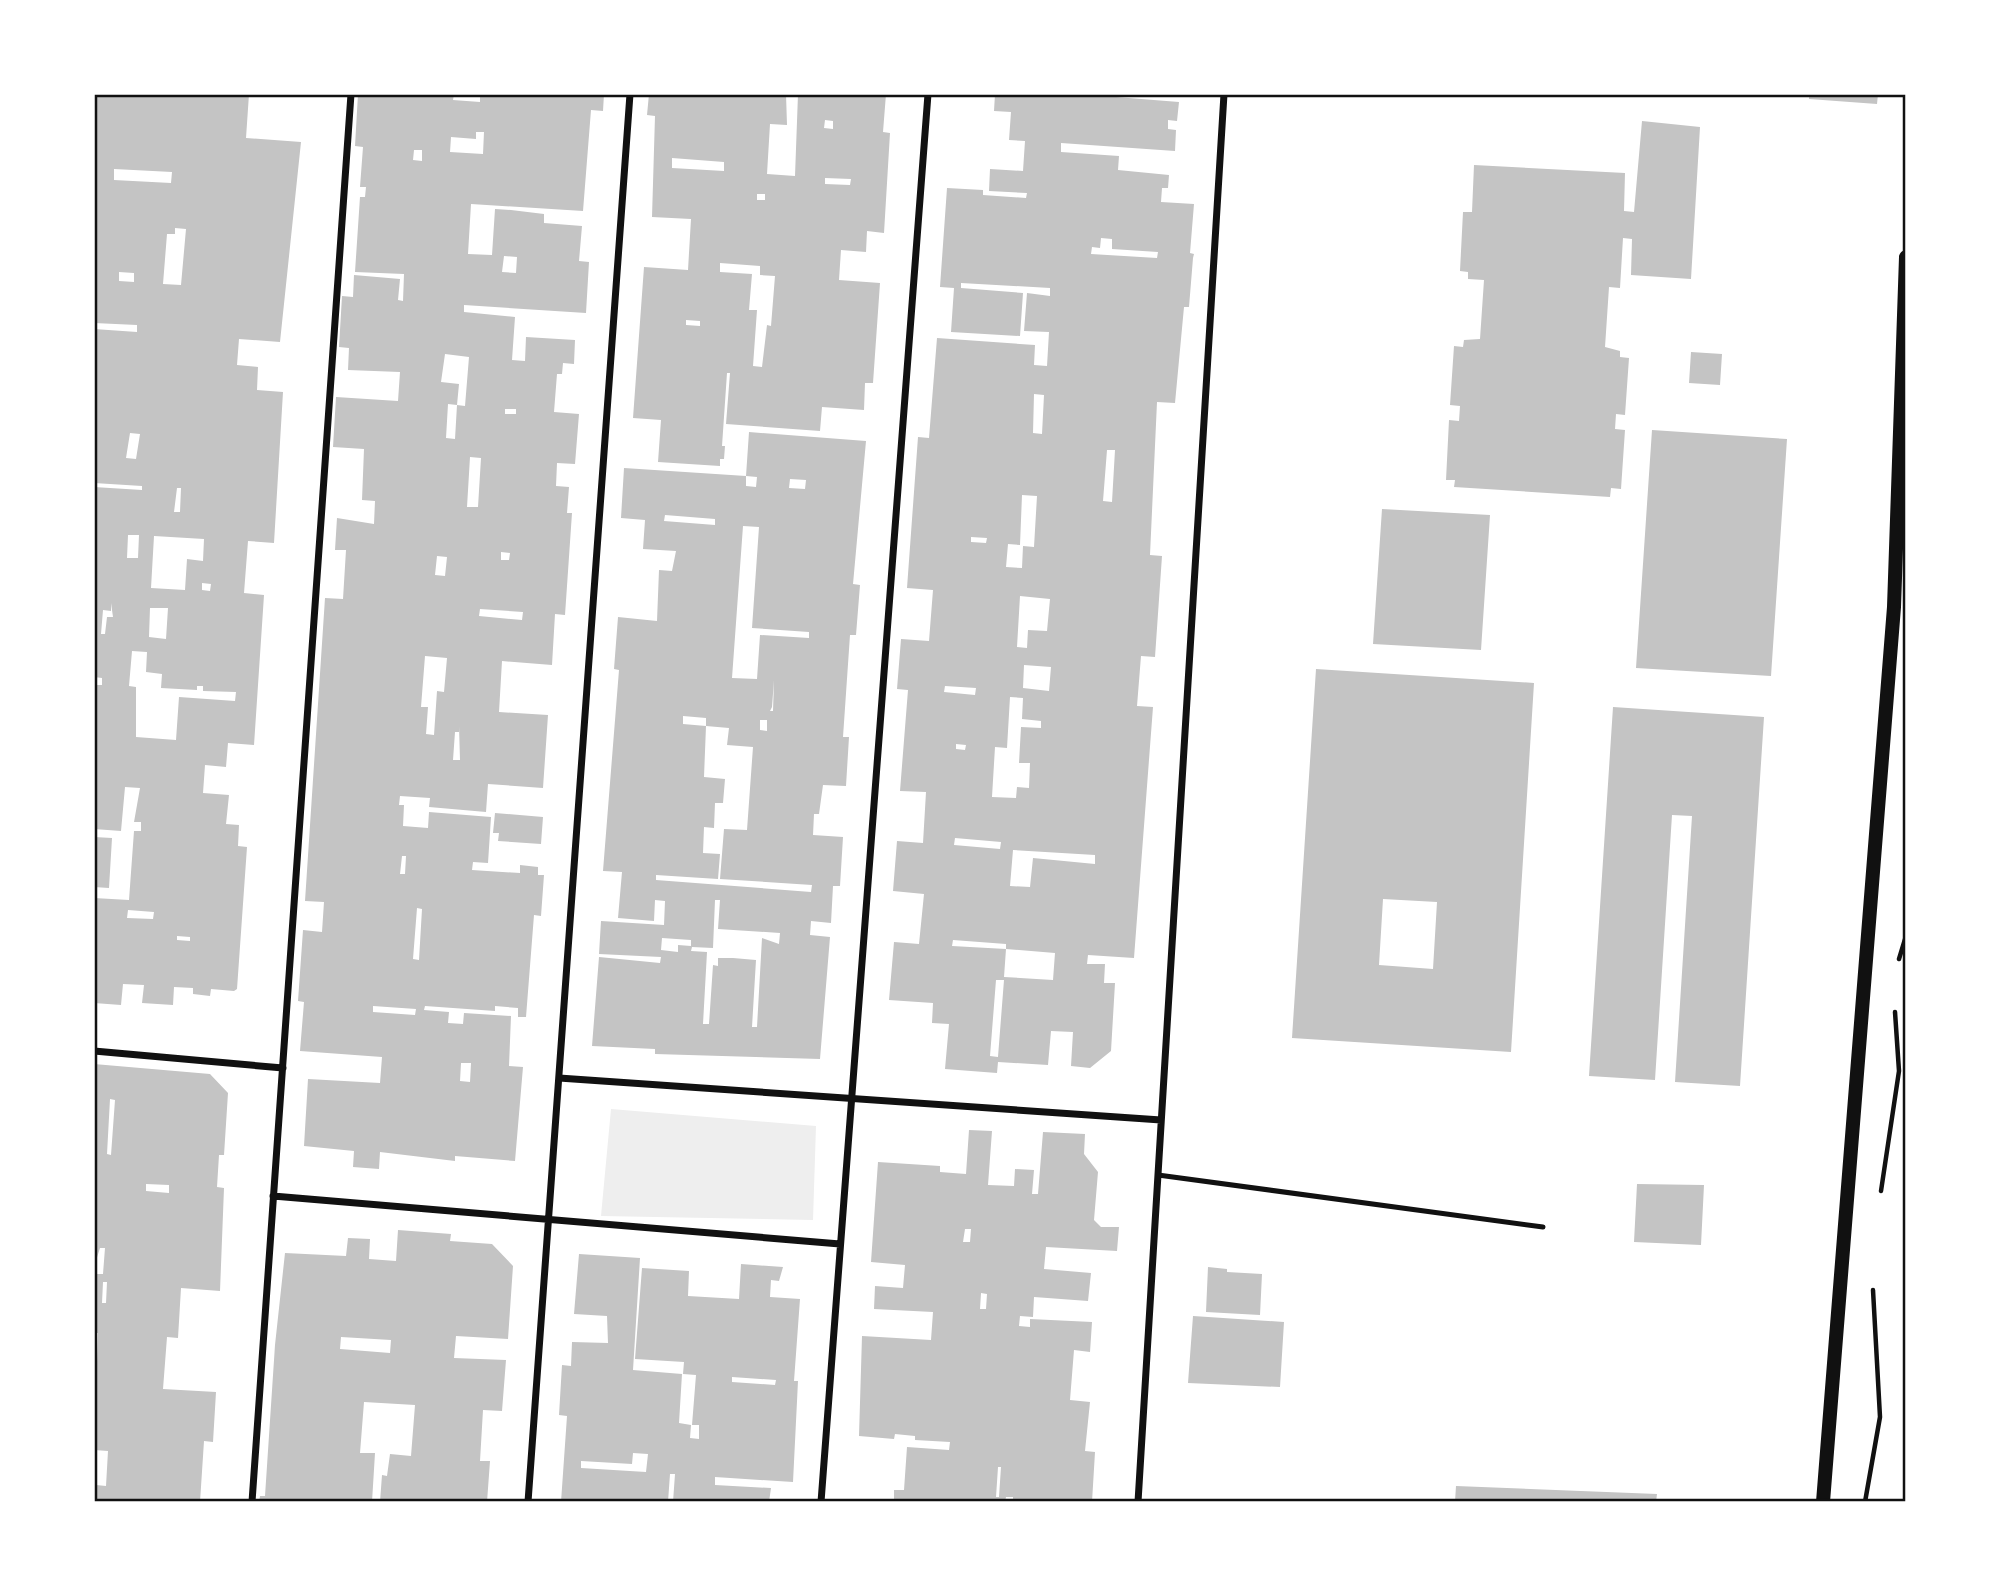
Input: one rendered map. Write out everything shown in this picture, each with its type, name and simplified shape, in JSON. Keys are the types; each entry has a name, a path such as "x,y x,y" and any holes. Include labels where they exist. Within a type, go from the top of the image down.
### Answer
{"main road":[{"path":"1823,1502 1900,606 1906,257"}],"street":[{"path":"252,1502 351,94"},
{"path":"528,1502 630,94"},
{"path":"821,1502 928,94"},
{"path":"1138,1502 1224,94"},
{"path":"94,1051 283,1068"},
{"path":"559,1079 1161,1120"},
{"path":"273,1196 548,1217 840,1244"}],"lane":[{"path":"1158,1175 1543,1227"}],"path":[{"path":"1896,969 1906,936"},
{"path":"1879,1205 1899,1071 1895,1006"},
{"path":"1865,1502 1880,1417 1873,1286"}],"shaded area":[{"path":"611,1109 816,1126 813,1220 601,1216"}],"building":[{"path":"94,94 249,94 246,138 301,142 280,342 239,339 237,365 258,367 257,390 283,392 274,543 248,541 244,593 264,595 254,745 228,743 226,767 205,765 203,793 229,795 226,824 239,825 238,846 247,847 237,989 211,989 210,996 193,994 193,988 174,987 173,1005 142,1003 144,985 123,984 121,1005 94,1003 94,898 129,900 134,831 141,831 141,822 134,822 140,788 125,787 121,831 94,829 94,685 102,685 102,678 94,677 94,487 142,490 142,486 94,483 94,329 137,332 137,325 94,323","holes":["114,169 172,172 171,183 114,180","175,228 186,229 181,285 163,284 167,234 175,234","119,272 134,273 134,282 119,281","130,433 140,434 136,459 126,458","177,488 181,488 180,512 174,512","128,535 139,535 138,558 127,558","154,536 204,539 203,561 187,559 185,590 151,588","202,583 211,584 210,591 202,590","111,603 113,617 107,617 105,634 101,634 103,610 111,611","150,608 168,608 166,639 149,637","132,651 147,652 146,672 162,674 161,688 197,690 197,686 203,686 203,691 236,692 235,701 179,697 176,740 136,737 136,687 129,686","128,910 154,912 153,919 127,918","177,936 190,937 190,941 177,940"]},
{"path":"358,94 454,94 453,100 480,102 480,94 604,94 603,111 591,110 583,211 471,204 468,254 492,255 495,209 511,210 544,214 544,223 582,226 579,261 589,262 586,313 464,305 464,312 515,317 512,360 525,361 526,337 575,340 574,364 563,363 562,374 557,374 554,412 579,414 575,464 557,463 556,486 569,487 567,513 572,513 565,615 555,614 552,665 502,661 499,712 548,715 543,788 488,784 486,812 429,807 430,798 400,796 399,805 404,805 403,826 428,828 429,812 491,817 488,863 473,862 472,870 520,873 520,865 538,867 538,875 544,875 541,916 534,915 526,1017 518,1017 518,1008 495,1006 495,1011 425,1006 424,1010 449,1012 448,1023 463,1024 464,1013 511,1016 509,1066 523,1067 515,1161 455,1156 455,1161 380,1152 379,1169 353,1167 354,1151 304,1146 308,1079 380,1083 382,1057 300,1051 304,1002 298,1001 303,930 322,932 324,902 305,901 325,598 343,599 346,550 335,550 337,518 374,524 375,501 362,500 364,449 333,447 336,397 398,401 400,372 348,370 349,348 339,347 342,296 353,297 354,275 400,279 398,300 403,301 404,274 355,272 360,197 365,197 366,187 360,187 363,147 355,146","holes":["476,132 484,132 483,154 450,152 451,137 476,139","414,150 422,150 422,161 413,160","504,256 517,257 516,273 502,272","445,354 469,357 465,406 457,405 459,384 441,382","448,404 457,405 455,439 446,438","505,409 516,409 516,414 505,414","470,457 481,458 478,507 467,507","501,552 510,553 509,560 501,560","437,556 447,557 445,576 435,575","480,609 523,612 522,620 479,616","425,656 447,658 444,692 437,691 434,735 426,734 428,707 421,707","459,726 460,760 453,760 455,732 459,732","402,856 406,856 405,874 400,874","417,908 422,909 419,960 413,959","373,1006 416,1009 415,1015 373,1012","461,1063 471,1063 470,1082 460,1081"]},
{"path":"649,94 786,94 787,125 770,124 767,174 795,176 798,94 886,94 883,132 890,133 884,233 867,231 866,252 841,250 839,280 880,283 873,383 865,383 864,410 822,407 820,431 726,424 730,373 727,373 722,446 725,446 724,459 720,459 720,466 658,462 661,420 633,418 644,267 688,270 691,219 652,217 655,116 647,115","holes":["825,120 833,121 833,129 824,128","672,158 724,162 724,171 672,168","825,178 851,179 850,185 825,184","757,194 765,194 765,200 757,200","720,263 760,266 760,275 775,276 771,326 767,325 762,367 753,366 757,310 749,310 752,274 720,272","686,320 700,321 700,326 686,325"]},
{"path":"995,94 1116,94 1116,97 1179,102 1177,121 1168,120 1168,129 1176,130 1175,151 1061,143 1061,152 1119,156 1118,170 1169,175 1168,188 1162,188 1161,202 1194,204 1190,253 1194,254 1189,307 1184,307 1175,403 1157,402 1150,555 1162,556 1155,657 1141,656 1137,706 1153,707 1134,958 1088,955 1087,964 1105,964 1104,983 1115,983 1111,1051 1090,1068 1071,1066 1073,1032 1051,1031 1048,1065 998,1062 997,1073 945,1069 949,1024 932,1023 933,1003 889,1000 894,942 919,944 924,894 893,891 897,841 923,843 926,792 900,791 908,690 897,689 901,639 929,641 933,590 907,588 918,437 929,438 937,338 1035,345 1034,365 1047,366 1049,332 1024,331 1027,293 1050,296 1050,288 961,283 961,288 1023,293 1020,336 951,332 954,288 940,287 947,188 983,190 983,195 1026,198 1027,193 989,191 990,169 1023,171 1025,141 1009,140 1011,112 994,111","holes":["1101,238 1112,239 1112,249 1158,252 1157,258 1091,254 1092,247 1100,248","1034,394 1044,395 1042,434 1033,433","1107,450 1115,450 1112,502 1103,501","1022,495 1037,496 1034,547 1023,546 1022,568 1006,567 1008,544 1020,545","971,537 987,538 986,543 971,542","1020,596 1050,599 1047,631 1028,630 1027,648 1017,647","1024,665 1051,667 1049,691 1023,688","945,686 976,688 975,695 944,692","1010,697 1023,698 1022,719 1041,721 1041,728 1021,727 1019,763 1030,763 1029,788 1017,787 1016,798 992,797 995,747 1007,748","956,744 966,745 965,750 956,749","955,838 1001,842 1000,849 954,845","1013,850 1095,855 1095,864 1033,858 1030,887 1010,886","953,940 1006,944 1006,949 952,946","1006,949 1055,953 1053,980 1004,977","996,980 1004,980 998,1057 990,1056"]},
{"path":"1809,94 1878,94 1877,104 1809,99"},
{"path":"1642,121 1700,127 1691,279 1631,275 1632,239 1623,238 1620,288 1609,287 1605,347 1620,351 1620,357 1629,358 1625,415 1616,414 1615,429 1625,430 1621,489 1611,488 1610,497 1454,487 1455,480 1446,480 1449,420 1459,421 1460,406 1450,405 1454,346 1463,347 1464,340 1480,339 1484,280 1468,279 1468,272 1460,271 1463,212 1472,212 1474,165 1625,173 1624,211 1634,212"},
{"path":"1691,352 1722,354 1720,385 1689,383"},
{"path":"1652,430 1787,439 1771,676 1636,668"},
{"path":"749,432 866,441 853,584 860,585 856,635 850,635 843,737 849,737 846,786 823,785 819,814 814,814 813,835 843,837 840,886 833,886 831,923 811,921 810,935 830,937 820,1059 655,1054 655,1049 592,1046 599,957 660,963 661,957 599,954 601,921 664,925 665,901 655,900 654,921 618,918 622,872 603,871 619,670 614,669 618,617 657,621 659,570 672,571 676,551 643,549 645,520 621,518 624,468 746,476","holes":["746,476 757,477 756,487 746,486","790,479 806,480 805,489 789,488","665,515 715,519 715,525 664,521","743,526 759,527 752,628 809,632 809,638 760,635 757,679 732,678","683,716 706,718 706,726 683,724","760,720 767,720 767,731 760,730","706,726 729,728 727,745 753,747 747,830 724,829 720,879 812,885 811,892 656,880 656,875 718,879 720,854 703,853 704,827 714,828 715,803 723,803 725,779 704,777","715,900 720,900 718,929 780,933 779,944 762,938 757,1027 752,1027 756,960 718,958 718,966 713,965 709,1024 703,1024 707,952 691,951 692,947 713,948","662,938 691,940 691,946 678,945 678,952 661,950"]},
{"path":"1382,509 1490,515 1481,650 1373,644"},
{"path":"1316,669 1534,683 1511,1052 1292,1038","holes":["1383,899 1437,902 1433,969 1379,965"]},
{"path":"1613,707 1764,717 1740,1086 1675,1082 1692,816 1672,815 1655,1080 1589,1076"},
{"path":"495,813 543,817 541,844 498,841 499,833 493,833"},
{"path":"94,837 112,838 109,888 94,887"},
{"path":"94,1064 210,1074 228,1093 224,1155 219,1155 217,1187 224,1188 220,1291 181,1288 178,1338 167,1337 163,1389 216,1392 213,1442 204,1441 200,1502 95,1502 96,1485 106,1486 108,1451 94,1450 98,1333 94,1333 94,1274 103,1274 105,1248 100,1248 94,1267","holes":["110,1099 115,1100 111,1155 107,1154","146,1184 169,1185 169,1193 146,1191","103,1282 107,1282 106,1303 102,1303"]},
{"path":"969,1130 992,1131 988,1185 1014,1186 1015,1169 1034,1170 1032,1194 1038,1194 1043,1132 1085,1134 1084,1154 1098,1172 1094,1220 1101,1227 1119,1227 1117,1251 1046,1247 1044,1269 1091,1273 1088,1301 1034,1297 1033,1317 1020,1316 1019,1326 1030,1327 1030,1319 1092,1322 1090,1352 1074,1350 1070,1400 1090,1402 1085,1451 1095,1452 1092,1502 1013,1502 1013,1497 1006,1497 1005,1502 894,1502 894,1490 904,1490 907,1447 949,1450 950,1442 915,1440 915,1436 895,1434 894,1439 859,1436 862,1336 931,1340 933,1312 874,1309 875,1286 903,1288 905,1265 871,1262 878,1162 940,1166 940,1172 966,1174","holes":["965,1229 971,1229 970,1242 963,1242","981,1293 987,1294 986,1309 980,1309","998,1467 1001,1467 999,1497 996,1497"]},
{"path":"1637,1184 1704,1185 1701,1245 1634,1242"},
{"path":"398,1230 451,1234 450,1241 492,1244 513,1266 508,1339 456,1336 454,1358 506,1360 502,1411 483,1410 480,1461 490,1461 487,1502 380,1502 382,1475 387,1476 390,1454 411,1456 415,1405 364,1402 360,1453 375,1453 372,1502 259,1502 260,1496 265,1496 275,1345 285,1253 346,1256 348,1238 370,1239 369,1259 396,1261","holes":["341,1337 391,1340 390,1353 340,1349"]},
{"path":"579,1254 640,1258 633,1370 682,1374 679,1423 691,1425 690,1438 699,1439 699,1425 692,1425 696,1375 683,1374 684,1362 635,1359 642,1268 689,1271 688,1296 739,1299 741,1264 783,1267 779,1281 771,1280 770,1297 800,1299 794,1381 798,1381 793,1482 715,1477 715,1485 771,1488 769,1502 673,1502 675,1474 670,1474 668,1502 561,1502 567,1416 559,1415 562,1365 571,1366 572,1342 608,1343 607,1316 574,1314","holes":["732,1377 776,1380 775,1385 732,1382","633,1453 648,1454 646,1472 581,1468 581,1461 632,1464"]},
{"path":"1208,1267 1227,1269 1227,1272 1262,1274 1260,1315 1206,1312"},
{"path":"1193,1316 1284,1322 1280,1387 1188,1383"},
{"path":"1456,1486 1657,1494 1656,1502 1455,1502"}]}
